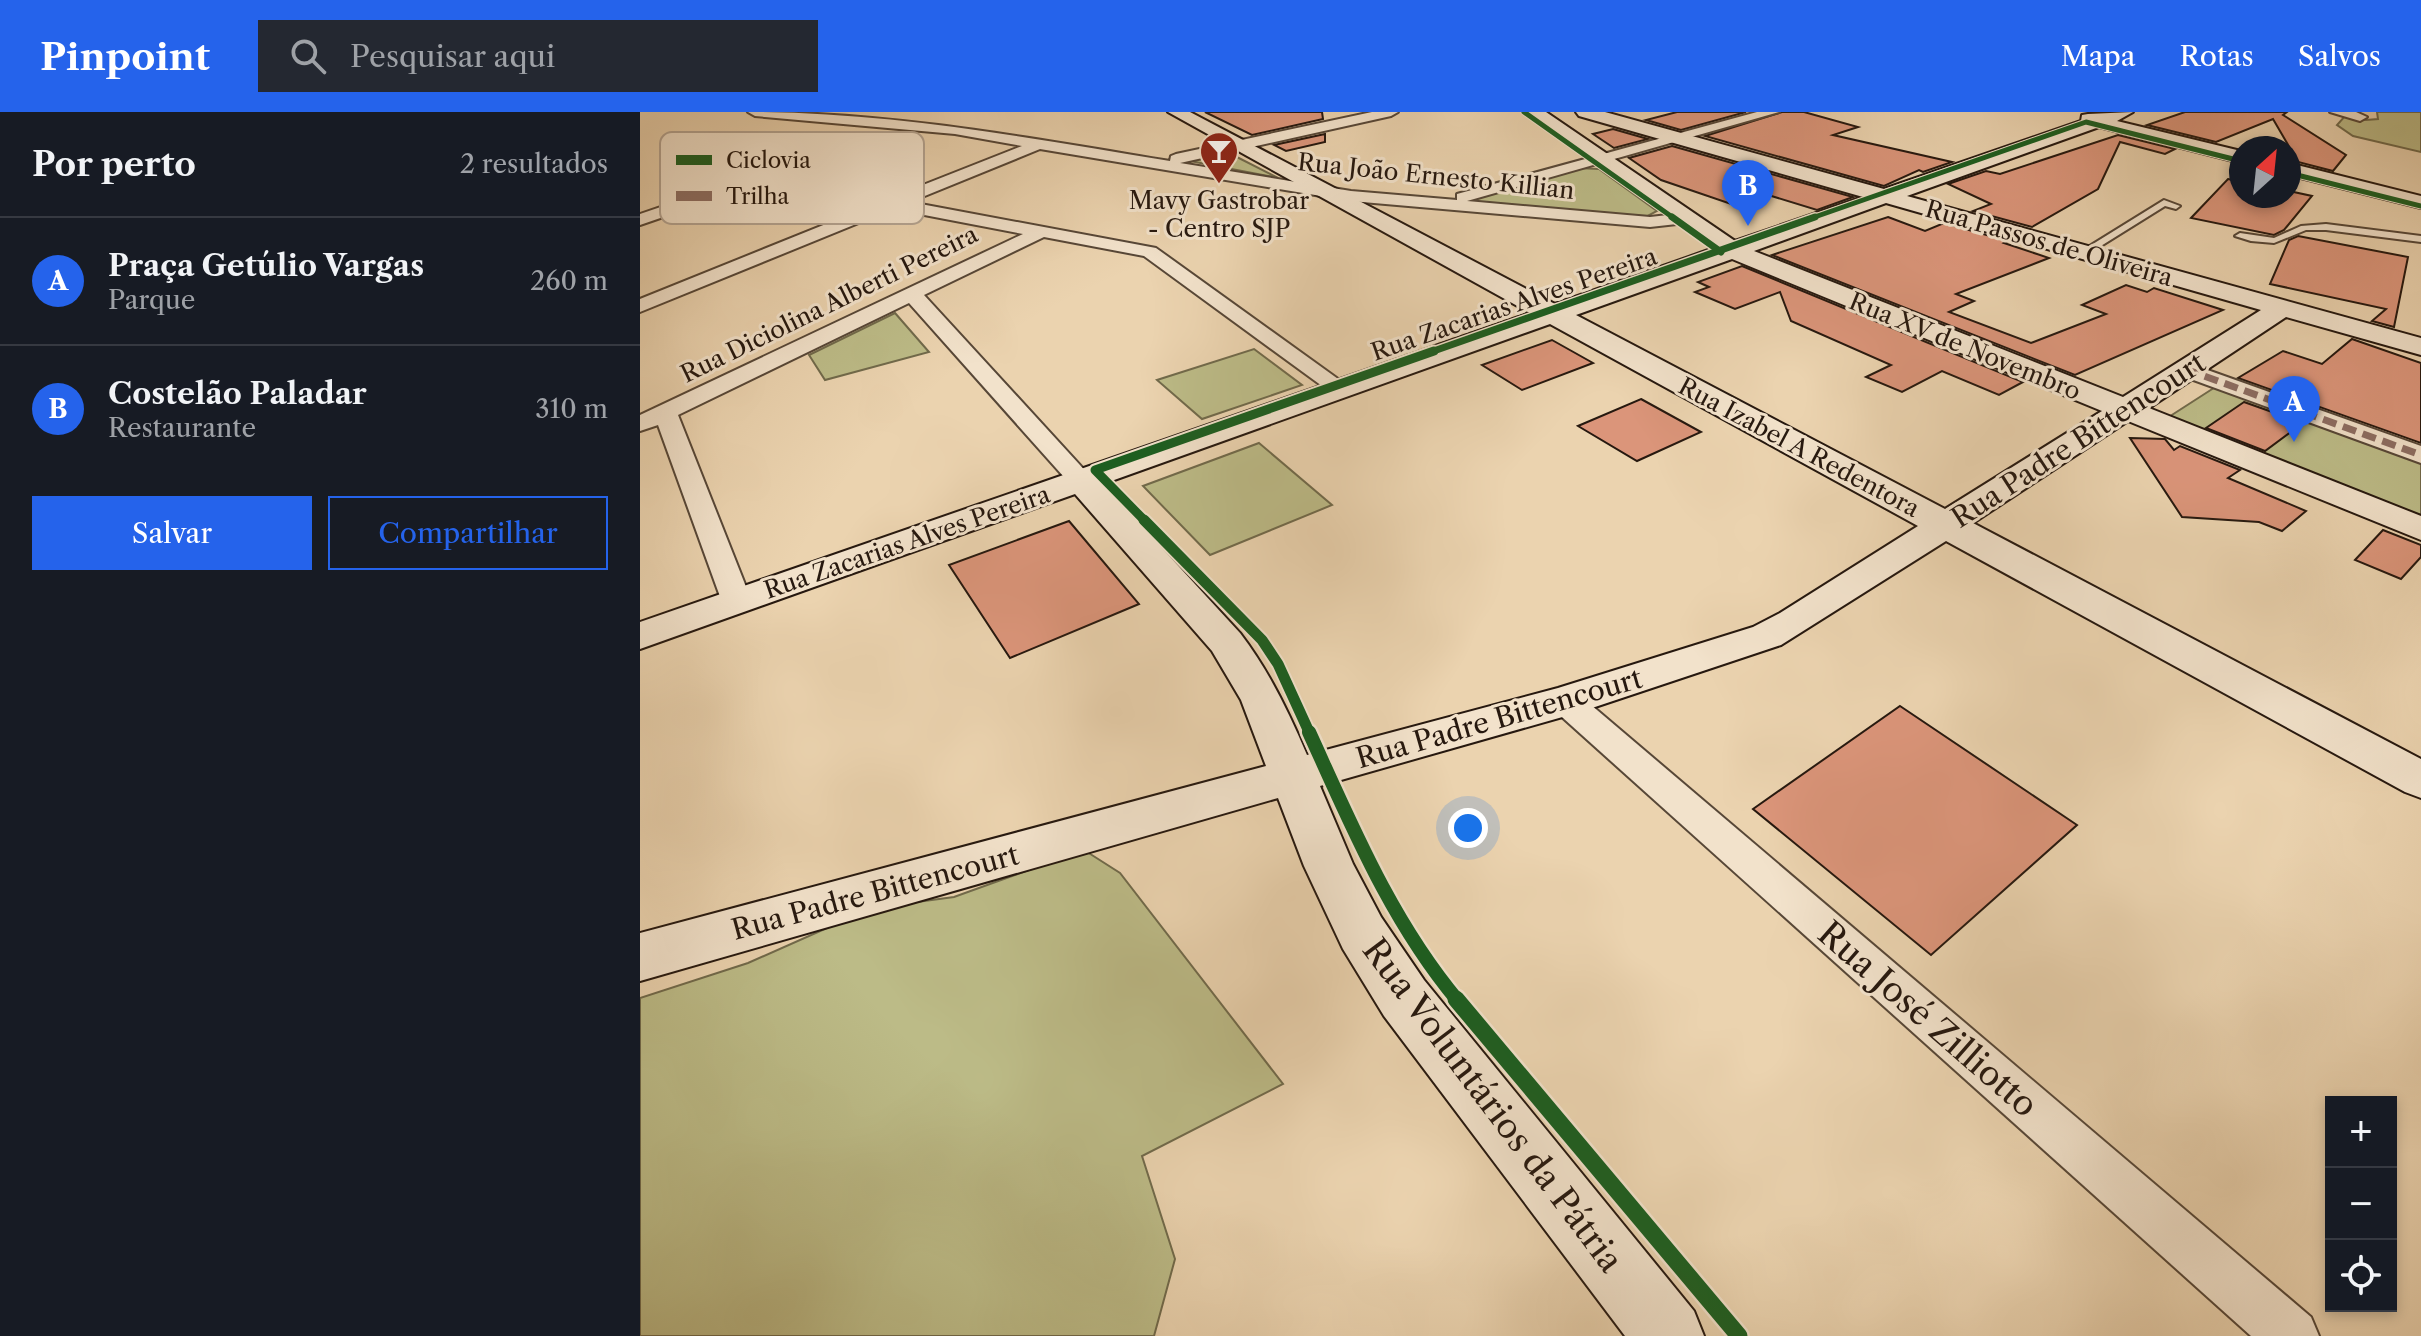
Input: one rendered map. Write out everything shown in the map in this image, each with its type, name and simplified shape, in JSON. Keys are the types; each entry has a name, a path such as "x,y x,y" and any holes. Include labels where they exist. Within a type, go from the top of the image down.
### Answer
{"main road":[{"name":"Rua Izabel A Redentora","path":"1177,112 2421,780"},
{"name":"Rua XV de Novembro","path":"1534,112 1732,250 2123,411 2421,529"},
{"name":"Rua Passos de Oliveira","path":"1585,112 2421,347"},
{"path":"2059,112 2229,154"},
{"name":"Rua Zacarias Alves Pereira","path":"640,636 2124,112"},
{"path":"2301,172 2421,202"},
{"name":"Rua Padre Bittencourt","path":"640,957 1565,701 1767,636 2283,308"},
{"name":"Rua Voluntários da Pátria","path":"1081,481 1226,642 1245,668 1262,700 1349,906 1404,998 1669,1336"}],"street":[{"name":"Rua João Ernesto Killian","path":"755,112 887,122 1159,163 1327,193 1650,222 1686,218"},
{"path":"1159,163 1391,112"},
{"path":"1440,204 1677,138 1742,115 1772,112"},
{"path":"2337,112 2360,117"},
{"path":"887,122 955,114"},
{"path":"924,191 1040,144"},
{"path":"924,210 1150,252 1341,389"},
{"path":"640,220 660,213"},
{"path":"640,306 842,224"},
{"name":"Rua Diciolina Alberti Pereira","path":"640,424 1041,232"},
{"path":"912,294 1081,481"},
{"path":"2185,369 2421,455"},
{"path":"665,412 737,602"},
{"name":"Rua José Zilliotto","path":"1565,701 2292,1336"}],"lane":[{"path":"2085,252 2164,203 2176,206"},
{"path":"2240,236 2265,240 2284,238 2293,230 2303,227 2322,227 2421,239"}],"shaded area":[{"path":"2377,112 2421,112 2421,152 2353,136 2337,125 2345,116 2378,119"},
{"path":"1227,152 1278,178 1190,161"},
{"path":"1577,168 1599,169 1657,211 1644,218 1458,203"},
{"path":"895,313 929,352 825,380 809,355"},
{"path":"1254,349 1302,385 1202,419 1157,380"},
{"path":"2220,384 2421,457 2421,525 2161,422"},
{"path":"1259,443 1332,505 1210,555 1143,486"},
{"path":"1084,850 1120,873 1283,1084 1142,1156 1175,1259 1154,1336 640,1336 640,998 748,963 872,908 954,897"}],"building":[{"path":"1205,112 1322,112 1323,119 1252,135"},
{"path":"1677,112 1746,112 1681,130 1646,120"},
{"path":"1782,112 1804,112 1858,127 1833,135 1952,162 1923,172 1919,170 1884,186 1705,136"},
{"path":"2185,112 2287,112 2283,115 2346,155 2333,171 2301,163 2301,136 2283,136 2273,119 2216,142 2147,125"},
{"path":"1613,129 1648,139 1614,148 1593,134"},
{"path":"1325,134 1325,142 1286,151 1274,145"},
{"path":"2118,135 2175,149 2165,154 2120,142 2098,189 2032,227 1973,211 1991,204 1948,184 1986,171 2000,174"},
{"path":"1672,146 1853,197 1817,210 1765,194 1734,205 1661,180 1629,158"},
{"path":"2228,179 2229,208 2301,208 2301,194 2312,196 2284,230 2274,235 2191,218"},
{"path":"1888,217 1925,231 1944,223 2008,241 2004,243 2049,258 1956,294 1974,301 1949,312 2031,343 2106,314 2082,305 2126,285 2147,292 2154,288 2223,310 2075,375 1772,255"},
{"path":"2298,236 2408,257 2394,327 2372,321 2386,309 2270,284 2289,240"},
{"path":"1742,266 2023,382 1999,395 1942,371 1902,392 1866,377 1891,365 1791,321 1780,292 1735,309 1695,292 1709,287 1698,282"},
{"path":"2352,339 2421,363 2421,443 2238,378 2283,351 2322,364"},
{"path":"1552,340 1593,363 1522,390 1482,365"},
{"path":"1641,399 1701,432 1637,461 1578,426"},
{"path":"2244,402 2303,423 2265,451 2206,428"},
{"path":"2130,438 2165,439 2174,450 2180,446 2240,470 2228,478 2306,511 2282,531 2259,522 2182,517"},
{"path":"1069,521 1139,604 1010,658 949,565"},
{"path":"2383,530 2421,545 2421,557 2401,579 2355,560"},
{"path":"1900,706 2077,825 1931,955 1753,809"}],"marked path":[{"path":"2185,369 2421,455"}],"cycle path":[{"path":"1524,112 1721,252"},
{"path":"1739,1336 1436,975 1395,913 1364,853 1278,664 1262,640 1095,470 2086,122 2229,158"},
{"path":"2301,176 2421,206"}],"place":[{"name":"Mavy Gastrobar - Centro SJP","path":"1219,185"},
{"name":"Costelão Paladar","path":"1748,226"},
{"name":"Praça Getúlio Vargas","path":"2294,442"}]}
